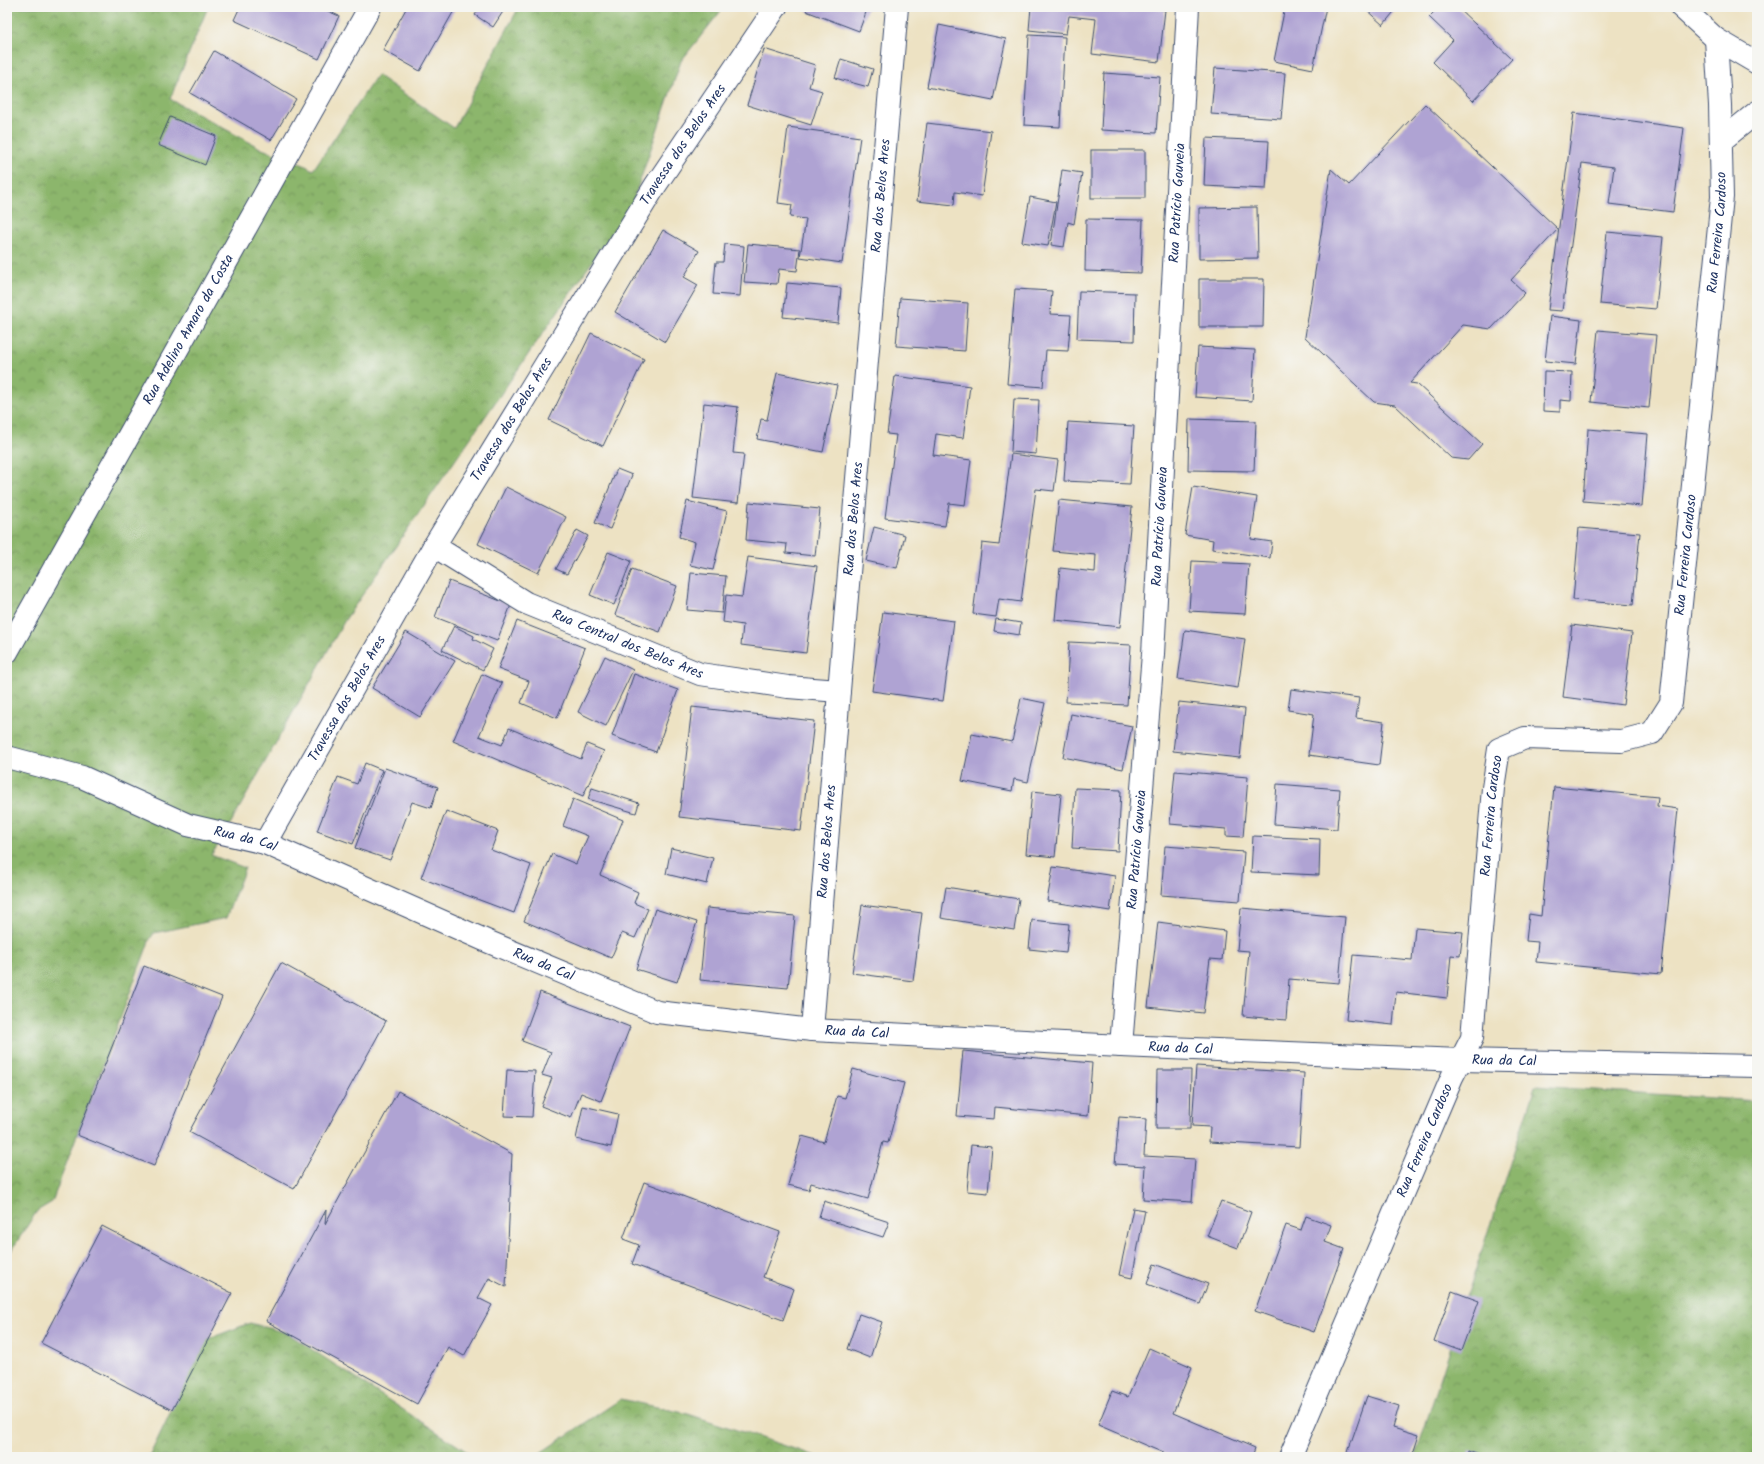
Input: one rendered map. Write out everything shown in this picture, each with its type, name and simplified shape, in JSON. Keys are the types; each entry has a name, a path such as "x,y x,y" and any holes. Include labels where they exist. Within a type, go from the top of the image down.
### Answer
{"street":[{"name":"Rua Adelino Amaro da Costa","path":"7,652 370,7"},
{"name":"Travessa dos Belos Ares","path":"265,843 434,546 655,186 776,7"},
{"name":"Rua dos Belos Ares","path":"812,1030 839,691 898,7"},
{"name":"Rua Patrício Gouveia","path":"1120,1046 1153,654 1188,7"},
{"path":"1681,7 1716,38 1757,63"},
{"name":"Rua Ferreira Cardoso","path":"1290,1457 1452,1076 1472,1038 1493,788 1500,749 1526,738 1621,742 1652,733 1671,704 1722,197 1716,38"},
{"path":"1721,141 1757,112"},
{"name":"Rua Central dos Belos Ares","path":"434,546 526,603 700,674 788,687 839,691"},
{"name":"Rua da Cal","path":"7,757 82,777 188,824 265,843 489,942 657,1012 812,1030 1120,1046 1460,1060 1757,1066"}],"green space":[{"path":"7,7 208,7 170,99 262,149 313,170 377,75 454,128 519,7 724,7 681,61 632,204 345,620 219,844 211,855 245,868 226,918 154,933 150,939 52,1202 37,1211 7,1257"},
{"path":"1535,1086 1757,1101 1757,1457 1415,1457"},
{"path":"250,1323 287,1333 475,1457 149,1457 205,1340"},
{"path":"621,1399 688,1414 819,1457 534,1457"}],"building":[{"path":"240,7 319,7 339,16 319,59 234,20"},
{"path":"407,7 456,7 420,71 383,50"},
{"path":"480,7 506,7 493,27 475,15"},
{"path":"808,7 868,7 859,31 806,11"},
{"path":"1031,7 1136,7 1165,10 1159,62 1092,54 1096,19 1069,16 1066,34 1029,30"},
{"path":"1285,7 1326,7 1313,69 1274,61"},
{"path":"1363,7 1398,7 1383,25"},
{"path":"1439,7 1457,7 1512,59 1473,101 1433,62 1453,40 1429,17"},
{"path":"939,25 1006,39 993,100 927,87"},
{"path":"1029,35 1065,37 1060,127 1024,125"},
{"path":"764,49 815,65 809,87 822,91 811,125 747,105"},
{"path":"214,51 296,99 271,140 190,93"},
{"path":"841,59 873,69 868,87 835,78"},
{"path":"1215,68 1285,73 1281,119 1211,114"},
{"path":"1104,73 1160,77 1156,133 1101,130"},
{"path":"1425,104 1558,229 1511,280 1525,293 1491,329 1463,325 1410,383 1417,384 1482,444 1468,460 1451,458 1395,405 1374,402 1305,337 1331,169 1349,185"},
{"path":"1574,113 1684,128 1673,212 1609,204 1614,167 1582,163 1562,311 1548,310"},
{"path":"170,117 216,136 205,165 158,145"},
{"path":"927,123 991,131 982,196 955,192 954,205 917,201"},
{"path":"788,127 860,137 842,263 800,257 806,219 790,217 792,205 778,203"},
{"path":"1206,138 1269,141 1266,189 1204,186"},
{"path":"1091,150 1145,150 1145,198 1091,198"},
{"path":"1062,170 1082,173 1074,224 1068,222 1064,247 1051,245"},
{"path":"1030,197 1056,202 1048,246 1022,242"},
{"path":"1257,207 1258,258 1199,259 1199,208"},
{"path":"1086,219 1143,220 1141,273 1085,271"},
{"path":"663,230 699,251 684,277 698,285 665,342 615,312"},
{"path":"1607,232 1663,237 1656,309 1600,304"},
{"path":"725,244 744,246 740,296 713,294 716,262 723,262"},
{"path":"748,244 800,249 797,271 779,269 777,284 744,282"},
{"path":"1199,279 1264,279 1263,327 1199,327"},
{"path":"787,283 841,288 838,323 783,317"},
{"path":"1015,289 1052,291 1050,314 1071,315 1068,351 1046,350 1043,387 1007,384"},
{"path":"1079,291 1135,293 1134,341 1077,339"},
{"path":"900,298 968,303 965,351 896,346"},
{"path":"1550,316 1581,320 1576,364 1545,361"},
{"path":"1598,330 1656,335 1649,408 1591,402"},
{"path":"591,333 644,359 603,446 549,420"},
{"path":"1198,347 1255,350 1252,401 1195,397"},
{"path":"1544,371 1572,372 1571,401 1560,400 1560,412 1543,411"},
{"path":"777,373 837,385 823,452 757,439 761,419 767,420"},
{"path":"895,376 970,386 963,438 936,434 933,455 971,460 965,505 949,503 945,526 885,518 896,435 887,434"},
{"path":"1014,399 1039,400 1036,454 1011,452"},
{"path":"704,403 738,407 733,453 744,454 738,503 693,498"},
{"path":"1189,419 1256,421 1254,471 1188,470"},
{"path":"1068,422 1134,426 1130,484 1064,481"},
{"path":"1588,429 1648,434 1642,506 1583,501"},
{"path":"1011,454 1058,460 1054,491 1036,489 1021,602 999,599 996,617 973,614 982,543 999,545"},
{"path":"617,469 632,475 610,529 595,523"},
{"path":"506,487 566,517 538,573 478,544"},
{"path":"1193,487 1257,497 1251,539 1272,542 1270,558 1212,549 1213,540 1185,535"},
{"path":"1059,500 1132,507 1120,627 1055,620 1060,568 1095,572 1096,555 1053,551"},
{"path":"687,501 727,511 713,570 690,565 695,542 679,537"},
{"path":"749,502 820,509 815,556 786,553 787,544 746,540"},
{"path":"874,527 905,535 897,568 866,561"},
{"path":"1579,528 1640,533 1633,605 1573,600"},
{"path":"577,530 588,536 567,574 556,569"},
{"path":"608,552 631,561 614,605 590,595"},
{"path":"748,557 817,566 806,653 741,645 743,625 723,622 726,595 742,597"},
{"path":"1192,561 1249,564 1245,614 1189,611"},
{"path":"632,569 677,586 660,632 615,615"},
{"path":"691,573 726,576 722,613 687,610"},
{"path":"449,581 511,605 497,641 435,617"},
{"path":"883,612 954,621 943,701 872,691"},
{"path":"996,619 1021,623 1019,635 994,631"},
{"path":"517,621 585,648 557,718 521,703 529,681 498,669"},
{"path":"1572,625 1632,633 1623,705 1563,697"},
{"path":"454,626 474,636 473,639 493,649 483,670 442,650"},
{"path":"1185,630 1245,639 1238,688 1178,679"},
{"path":"406,632 455,661 420,717 372,688"},
{"path":"1069,642 1131,645 1127,705 1066,702"},
{"path":"605,656 633,670 606,726 578,712"},
{"path":"482,674 502,683 479,736 502,745 509,728 581,759 587,744 604,751 583,796 453,741"},
{"path":"634,674 678,690 656,752 612,736"},
{"path":"1291,689 1359,698 1356,718 1384,722 1379,765 1309,755 1314,714 1288,710"},
{"path":"1021,698 1045,703 1028,782 1014,779 1012,791 962,781 972,734 1012,742"},
{"path":"1179,702 1245,709 1240,758 1173,751"},
{"path":"692,707 814,721 801,831 679,817"},
{"path":"1071,714 1132,726 1123,769 1063,757"},
{"path":"365,763 382,770 353,844 317,831 338,777 357,784"},
{"path":"385,768 438,787 431,808 412,802 390,860 355,848"},
{"path":"1175,771 1248,777 1243,837 1226,836 1226,829 1170,824"},
{"path":"1277,784 1340,789 1337,829 1274,824"},
{"path":"1554,787 1658,797 1657,806 1678,809 1661,974 1536,962 1538,942 1526,941 1529,914 1541,916"},
{"path":"592,788 639,803 636,813 588,799"},
{"path":"1075,788 1121,790 1118,851 1072,848"},
{"path":"1032,791 1061,794 1055,857 1026,854"},
{"path":"573,799 623,820 600,875 638,892 634,903 648,909 635,938 622,933 611,958 524,921 552,854 576,864 588,836 563,826"},
{"path":"446,811 498,831 491,850 531,865 514,913 421,878"},
{"path":"1253,836 1320,839 1319,875 1251,872"},
{"path":"1165,846 1244,852 1240,901 1161,895"},
{"path":"671,848 713,858 707,884 666,874"},
{"path":"1053,867 1115,876 1110,911 1047,901"},
{"path":"946,887 1019,899 1014,930 941,918"},
{"path":"862,905 922,913 913,981 852,973"},
{"path":"707,908 795,916 788,988 700,980"},
{"path":"1241,908 1345,917 1339,983 1289,979 1286,1020 1243,1016 1249,951 1237,950"},
{"path":"655,909 697,922 677,982 636,969"},
{"path":"1032,920 1069,924 1066,953 1029,949"},
{"path":"1158,922 1225,931 1222,960 1210,959 1203,1013 1148,1007"},
{"path":"1415,928 1463,932 1460,956 1451,955 1447,998 1396,992 1393,1025 1346,1020 1353,955 1412,960"},
{"path":"281,963 386,1021 294,1189 189,1132"},
{"path":"144,966 222,997 154,1166 77,1135"},
{"path":"540,992 630,1027 601,1101 581,1093 571,1118 541,1106 552,1078 542,1075 551,1052 522,1041"},
{"path":"963,1051 1092,1063 1088,1116 995,1107 994,1119 957,1116"},
{"path":"1196,1066 1304,1073 1299,1147 1209,1142 1210,1127 1192,1126"},
{"path":"853,1069 904,1083 888,1143 883,1142 868,1199 811,1183 809,1190 788,1185 802,1136 824,1142 837,1096 845,1098"},
{"path":"507,1070 535,1071 532,1117 504,1116"},
{"path":"1157,1070 1191,1070 1190,1129 1156,1129"},
{"path":"398,1091 512,1154 506,1287 489,1278 478,1298 492,1305 464,1356 448,1347 417,1404 266,1321 326,1210 325,1224"},
{"path":"583,1106 618,1114 611,1147 576,1139"},
{"path":"1119,1117 1146,1119 1144,1156 1195,1159 1192,1202 1143,1199 1145,1166 1115,1164"},
{"path":"971,1145 992,1147 988,1193 967,1191"},
{"path":"644,1182 780,1232 763,1277 794,1289 783,1320 632,1264 639,1245 623,1239"},
{"path":"824,1201 889,1222 883,1237 819,1217"},
{"path":"1221,1201 1251,1212 1238,1248 1207,1236"},
{"path":"1133,1208 1145,1210 1132,1278 1119,1275"},
{"path":"1306,1216 1331,1225 1325,1242 1344,1249 1314,1332 1255,1311 1286,1225 1301,1230"},
{"path":"102,1226 232,1293 172,1410 41,1343"},
{"path":"1154,1264 1208,1284 1200,1304 1147,1284"},
{"path":"1452,1291 1479,1301 1461,1351 1434,1341"},
{"path":"859,1314 882,1322 870,1358 847,1349"},
{"path":"1149,1348 1192,1367 1173,1413 1255,1448 1252,1457 1173,1457 1098,1425 1112,1391 1128,1397"},
{"path":"1367,1396 1399,1406 1393,1427 1419,1435 1412,1457 1346,1457"},
{"path":"1469,1450 1489,1457 1467,1457"}]}
